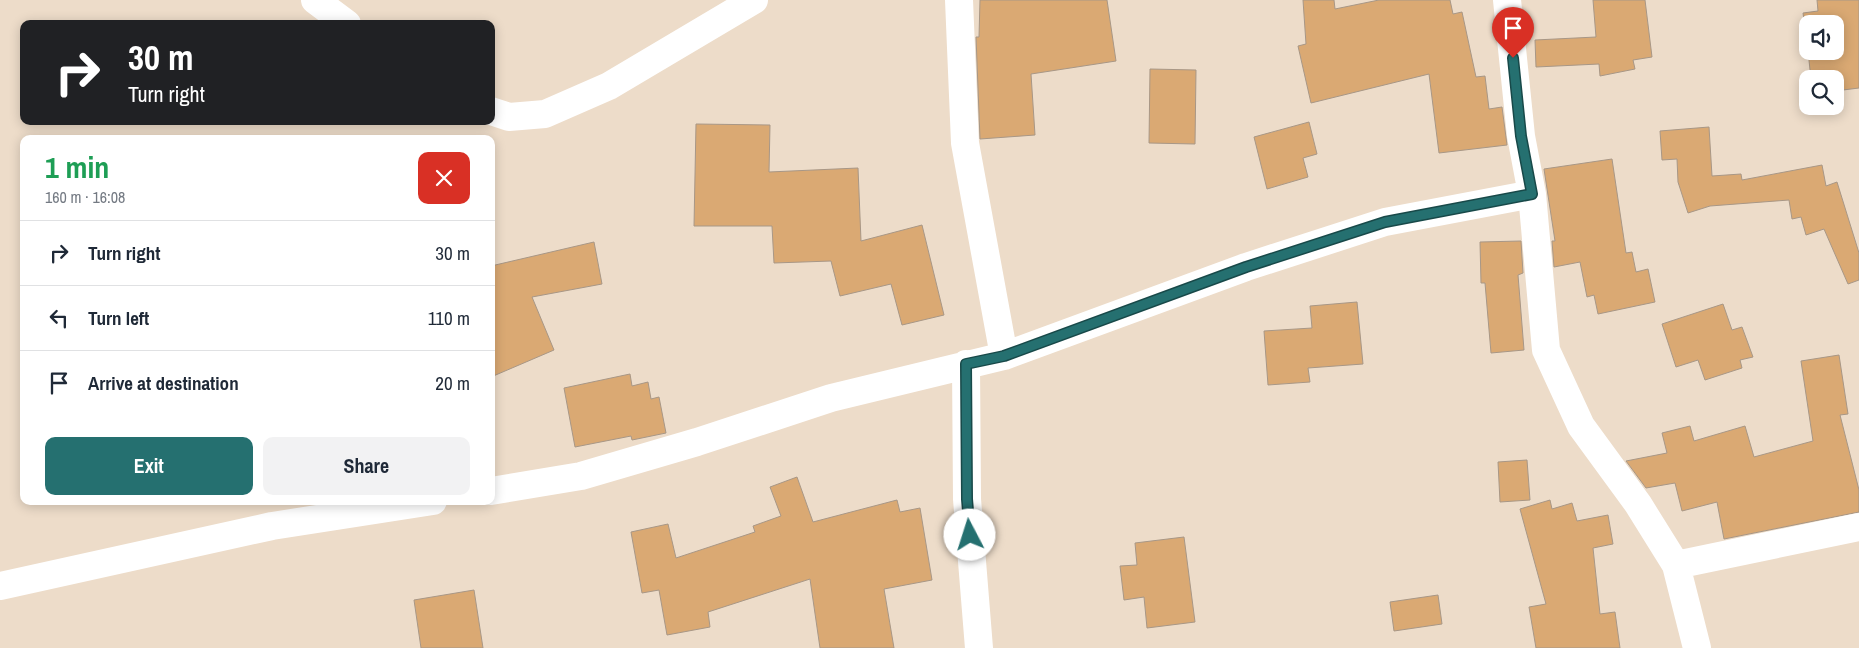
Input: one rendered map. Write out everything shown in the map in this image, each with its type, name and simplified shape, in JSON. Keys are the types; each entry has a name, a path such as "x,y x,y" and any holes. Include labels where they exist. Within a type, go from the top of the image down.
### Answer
{"street":[{"path":"315,0 342,20"},
{"path":"495,112 510,117 545,114 609,86 754,0"},
{"path":"959,0 965,143 1004,356"},
{"path":"1507,0 1521,136 1532,194 1546,350 1581,426 1638,504 1676,565 1697,648"},
{"path":"495,491 582,476 697,442 831,398 1004,356 1246,267 1385,222 1532,194"},
{"path":"966,364 967,499 980,648"},
{"path":"0,586 272,526 407,505"},
{"path":"1676,565 1859,526"}],"building":[{"path":"980,0 1107,0 1116,61 1031,74 1035,135 980,139 976,37 979,37"},
{"path":"1303,0 1334,0 1335,9 1379,0 1450,0 1453,14 1462,12 1476,77 1485,76 1489,109 1502,107 1507,145 1439,153 1429,74 1311,103 1298,46 1306,44"},
{"path":"1593,0 1645,0 1652,57 1633,60 1635,69 1600,76 1599,64 1536,67 1535,40 1596,37"},
{"path":"1817,0 1859,0 1859,88 1844,90 1844,70 1810,70 1809,60 1844,60 1844,15 1803,15 1803,13 1818,11"},
{"path":"1150,69 1196,70 1195,144 1149,143"},
{"path":"1309,122 1317,154 1303,158 1308,177 1267,189 1254,137"},
{"path":"696,124 770,125 769,172 858,168 861,241 922,225 944,315 902,325 891,284 840,296 831,261 774,263 772,226 694,226"},
{"path":"1709,127 1712,176 1741,174 1742,180 1822,165 1826,186 1837,182 1859,253 1859,280 1848,284 1824,229 1806,235 1801,217 1792,219 1789,200 1710,206 1688,213 1678,182 1677,159 1662,160 1660,131"},
{"path":"1612,159 1626,253 1632,252 1636,272 1648,269 1655,302 1598,314 1594,295 1587,297 1580,262 1554,267 1552,241 1555,241 1544,169"},
{"path":"1521,241 1523,273 1518,275 1524,350 1491,353 1485,283 1481,283 1480,242"},
{"path":"594,242 602,284 532,297 554,350 495,375 495,265"},
{"path":"1357,302 1363,364 1308,368 1310,382 1268,385 1264,331 1312,328 1310,306"},
{"path":"1723,304 1732,330 1742,327 1753,357 1740,360 1742,368 1705,380 1698,360 1676,367 1662,324"},
{"path":"1839,355 1848,414 1840,415 1859,490 1859,512 1724,539 1717,502 1682,511 1675,483 1646,488 1626,461 1667,453 1662,433 1690,426 1694,441 1745,426 1754,457 1813,441 1801,361"},
{"path":"630,374 632,386 648,382 651,399 659,397 666,433 632,440 631,436 575,447 564,388"},
{"path":"1527,460 1530,500 1500,502 1498,462"},
{"path":"797,477 813,522 897,500 900,512 920,508 932,580 884,589 894,648 820,648 810,579 708,612 710,627 667,635 659,590 642,593 631,532 668,524 676,558 755,532 753,526 781,516 770,487"},
{"path":"1550,500 1552,509 1572,503 1577,521 1608,515 1613,544 1593,548 1600,614 1615,612 1620,648 1536,648 1529,607 1546,604 1520,509"},
{"path":"1184,537 1195,622 1147,628 1144,597 1124,600 1120,566 1137,565 1135,543"},
{"path":"474,590 483,648 421,648 414,600"},
{"path":"1438,595 1442,624 1394,631 1390,602"}],"route":[{"path":"970,535 967,499 966,364 1004,356 1246,267 1385,222 1532,194 1521,136 1513,58"}]}
